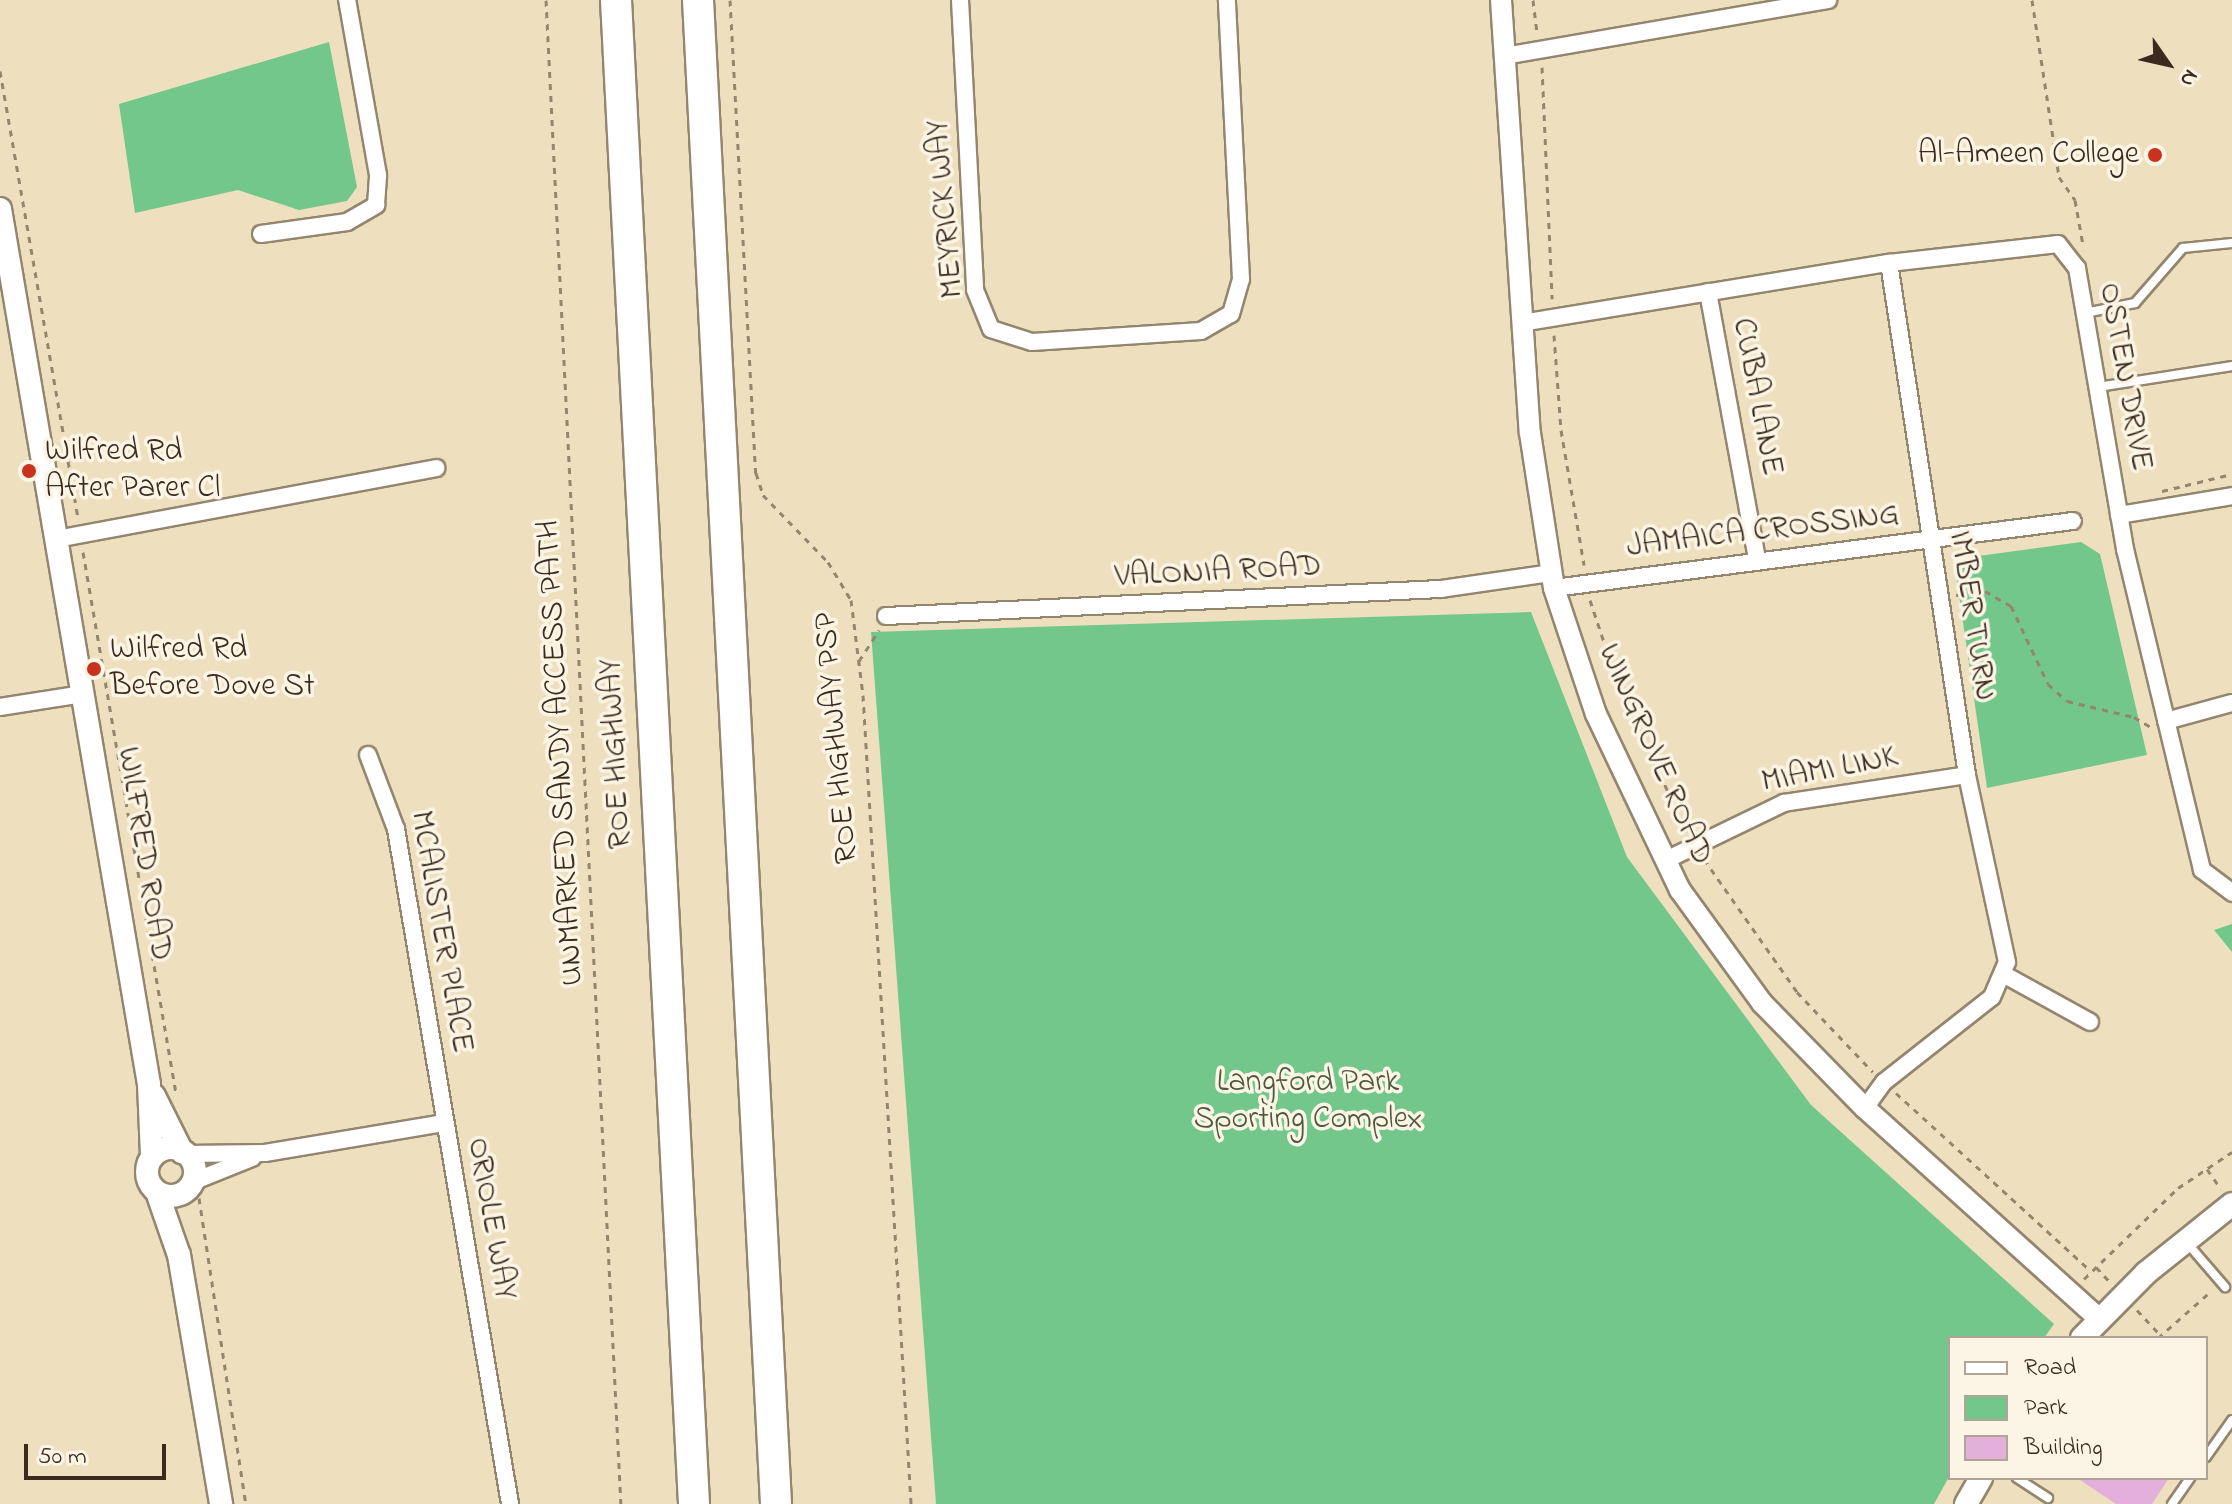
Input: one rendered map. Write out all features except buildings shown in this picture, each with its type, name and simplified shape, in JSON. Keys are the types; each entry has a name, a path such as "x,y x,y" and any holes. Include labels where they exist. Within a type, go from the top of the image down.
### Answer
{"highway":[{"name":"ROE HIGHWAY","path":"616,0 694,1504"},
{"path":"698,0 776,1504"}],"main road":[{"name":"WILFRED ROAD","path":"0,209 149,1084 152,1157 148,1179 157,1192"},
{"name":"WILFRED ROAD","path":"149,1084 184,1153 196,1186"},
{"path":"152,1157 165,1149 184,1153"},
{"path":"179,1255 196,1186 157,1192 179,1255 221,1504"},
{"path":"2084,1336 2185,1241 2232,1204"},
{"path":"1966,1504 1980,1480"}],"street":[{"path":"261,234 347,222 376,205 378,175 347,0"},
{"name":"MEYRICK WAY","path":"960,0 975,290 991,329 1032,342 1201,331 1231,314 1241,279 1227,0"},
{"name":"WINGROVE ROAD","path":"1501,0 1510,55 1527,322 1530,433 1553,581 1596,714 1666,860 1762,1003 1865,1108 2099,1319"},
{"path":"1510,55 1779,4 1828,0"},
{"name":"OSTEN DRIVE","path":"1527,322 1889,263 2058,244 2077,268 2119,515 2202,870 2232,893"},
{"name":"IMBER TURN","path":"1889,263 1967,775 2005,975"},
{"name":"CUBA LANE","path":"1708,292 1757,559"},
{"path":"57,539 436,468"},
{"path":"2119,515 2232,496"},
{"name":"JAMAICA CROSSING","path":"1553,581 1586,581 2073,521"},
{"name":"VALONIA ROAD","path":"886,616 1553,581"},
{"path":"0,707 83,694"},
{"path":"2166,721 2232,703"},
{"name":"MCALISTER PLACE","path":"368,755 396,829 445,1123"},
{"name":"MIAMI LINK","path":"1666,860 1784,803 1967,775"},
{"path":"1865,1108 1884,1082 1992,997 2005,975 2090,1022"},
{"name":"ORIOLE WAY","path":"184,1153 265,1153 445,1123 510,1504"},
{"name":"ORIOLE WAY","path":"196,1186 265,1153"}],"lane":[{"path":"2084,313 2135,303 2183,248 2232,243"},
{"path":"2097,387 2232,366"},
{"path":"2185,1241 2223,1285"},
{"path":"2208,1454 2232,1420"},
{"path":"2020,1480 2048,1498"},
{"path":"2172,1504 2189,1480"}],"path":[{"name":"UNMARKED SANDY ACCESS PATH","path":"546,0 621,1504"},
{"name":"ROE HIGHWAY PSP","path":"730,0 756,473 783,521 840,581 851,600 859,661 911,1504"},
{"path":"1533,0 1540,50 1561,430 1586,581 1619,687 1694,844 1797,992 1884,1082 2091,1271"},
{"path":"0,71 78,516"},
{"path":"83,552 179,1110"},
{"path":"1940,597 2000,595 2027,627 2048,684 2067,701 2134,717 2145,727 2166,721"},
{"path":"859,661 886,616"},
{"path":"2081,1281 2178,1188 2232,1152"},
{"path":"196,1186 196,1208 246,1504"},
{"path":"2160,1336 2223,1285"}],"green space":[{"path":"329,42 357,187 347,201 299,210 238,190 135,213 119,104"},
{"path":"2081,542 2100,554 2147,755 1987,788 1956,574 1971,557"},
{"name":"Langford Park Sporting Complex","path":"1531,612 1627,857 1811,1105 2054,1324 2045,1336 1948,1336 1948,1479 1934,1504 936,1504 871,632"},
{"path":"2232,924 2232,952 2214,930"}],"place":[{"name":"Al-Ameen College","path":"2155,155"},
{"name":"Wilfred Rd After Parer Cl","path":"29,471"},
{"name":"Wilfred Rd Before Dove St","path":"94,669"}]}
